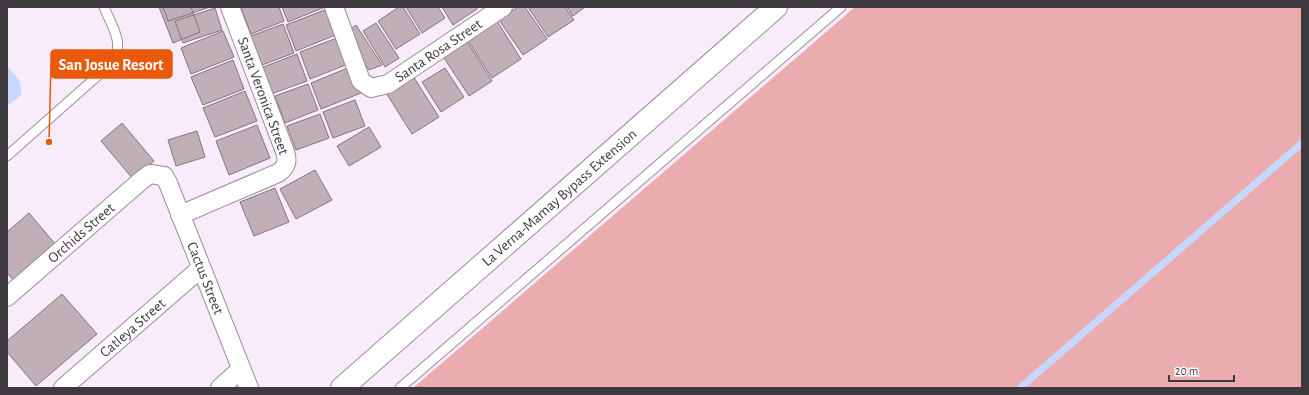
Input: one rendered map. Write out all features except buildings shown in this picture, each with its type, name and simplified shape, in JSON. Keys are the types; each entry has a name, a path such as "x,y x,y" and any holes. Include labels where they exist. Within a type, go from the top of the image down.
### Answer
{"main road":[{"name":"La Verna-Mamay Bypass Extension","path":"342,388 776,7"}],"street":[{"name":"Santa Veronica Street","path":"180,215 278,173 287,163 284,149 230,7"},
{"name":"Santa Rosa Street","path":"334,7 362,81 371,88 388,84 502,7"},
{"name":"Orchids Street","path":"7,297 143,179 150,174 156,174"},
{"name":"Cactus Street","path":"156,174 164,176 168,183 249,388"},
{"name":"Catleya Street","path":"63,388 201,268"},
{"path":"220,388 242,369"}],"lane":[{"path":"7,156 111,64 119,49 117,39 104,7"},
{"path":"400,388 841,7"}],"shaded area":[{"path":"855,7 1302,7 1302,388 413,388"}],"water":[{"path":"7,66 20,82 21,95 7,106"}],"waterway":[{"path":"1020,388 1302,143"}],"place":[{"name":"San Josue Resort","path":"49,142"}]}
